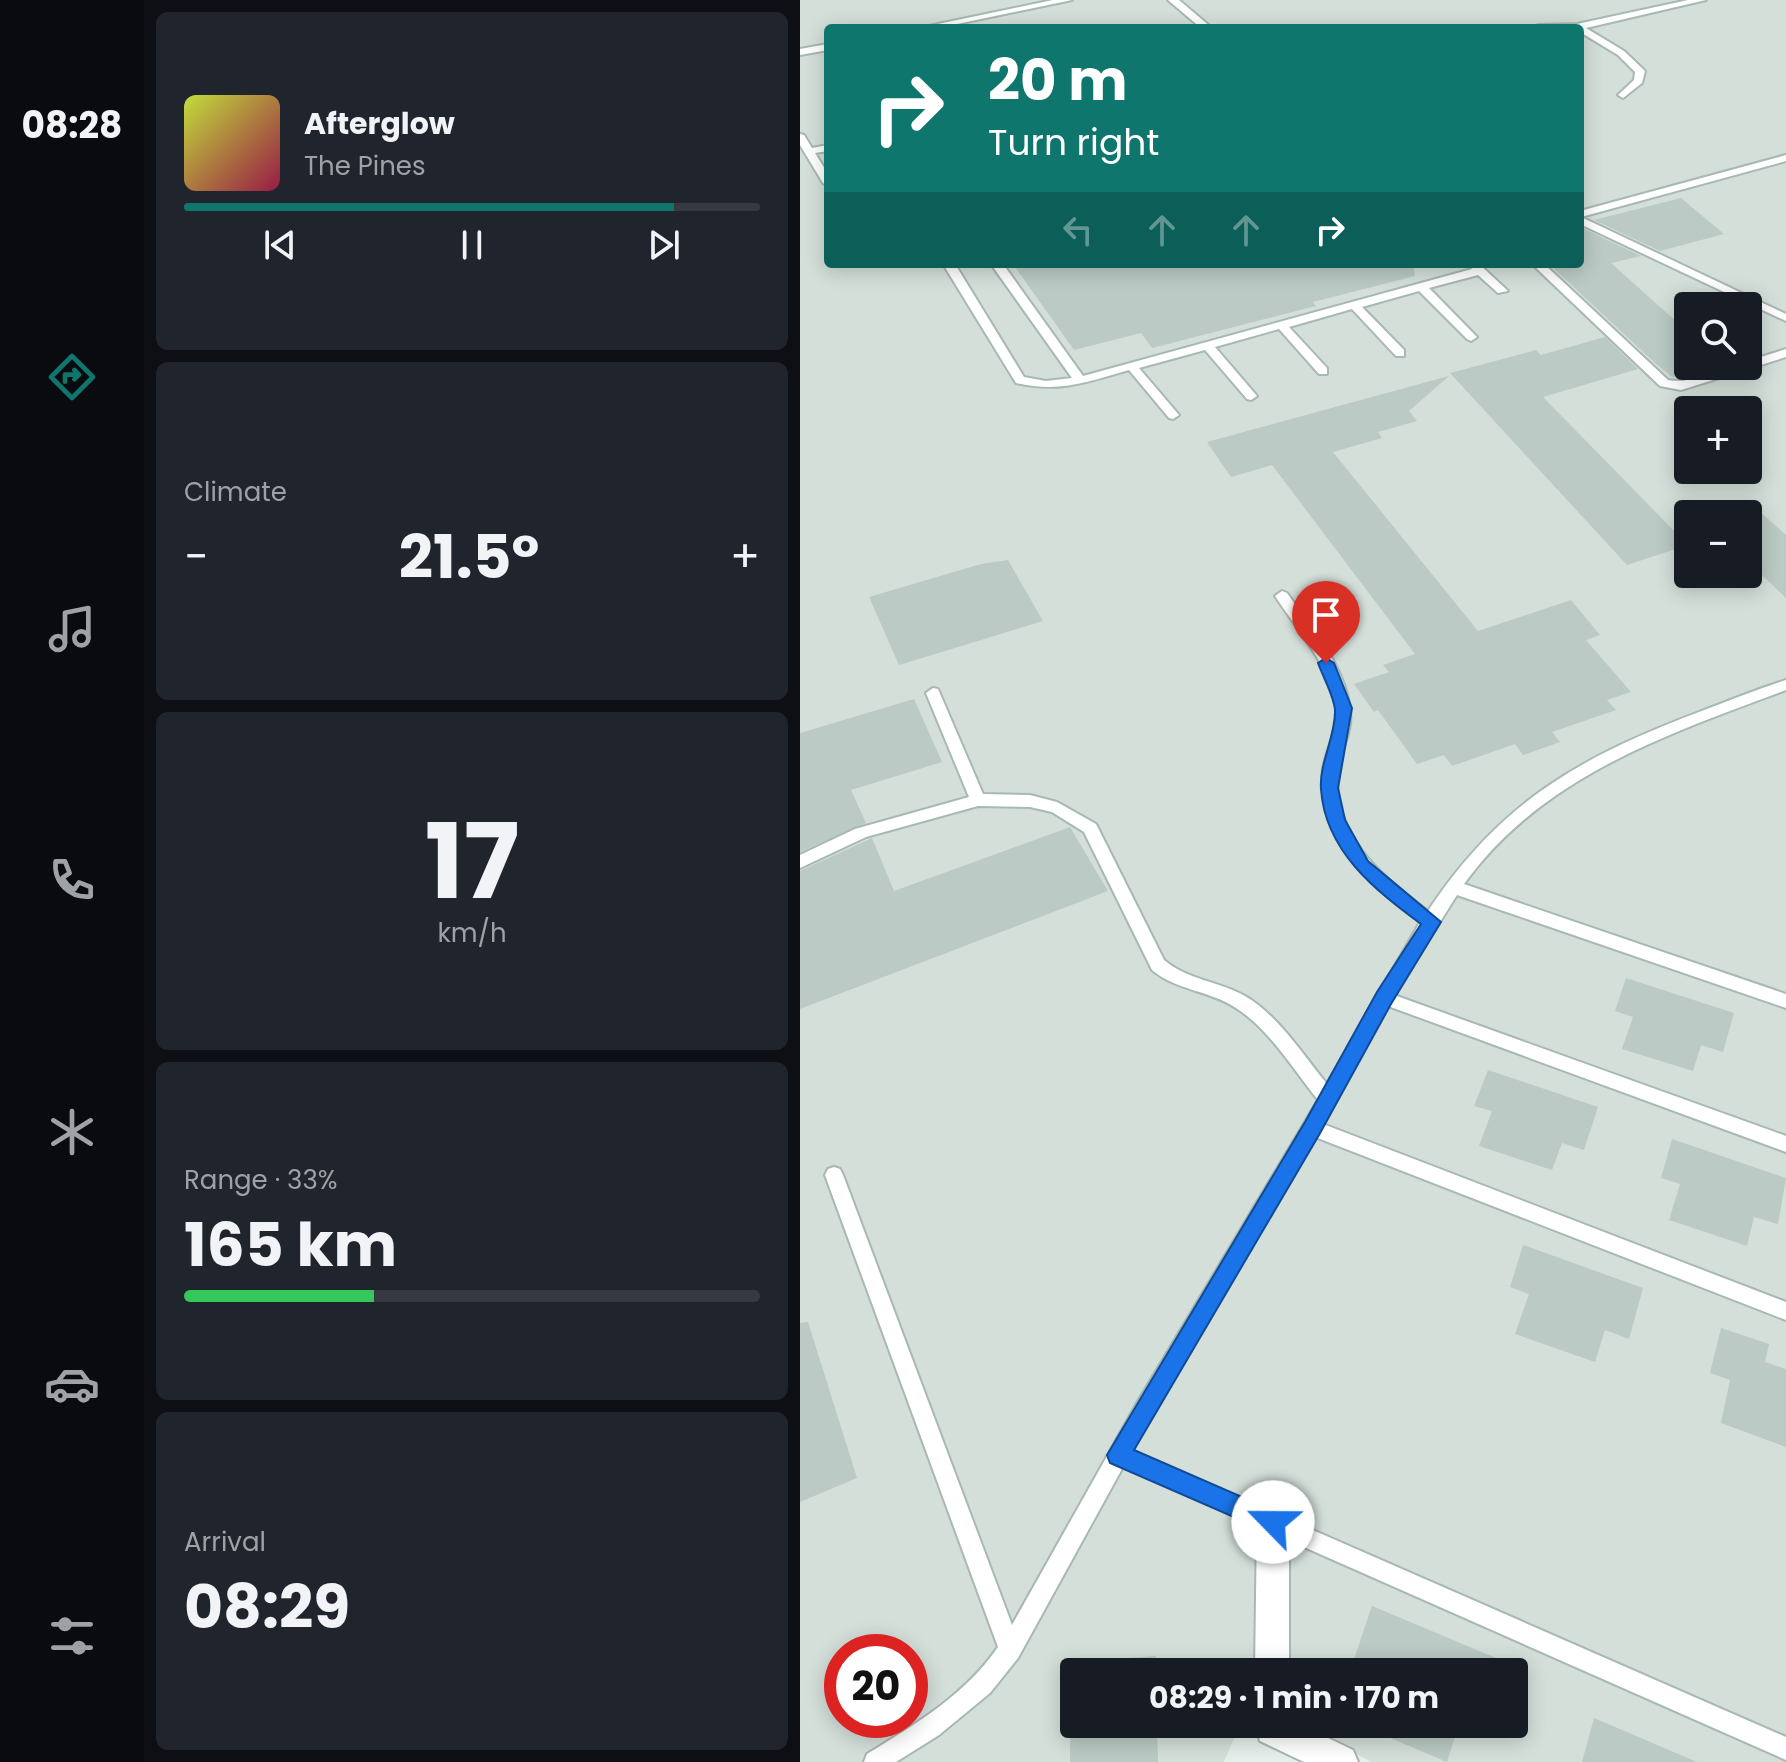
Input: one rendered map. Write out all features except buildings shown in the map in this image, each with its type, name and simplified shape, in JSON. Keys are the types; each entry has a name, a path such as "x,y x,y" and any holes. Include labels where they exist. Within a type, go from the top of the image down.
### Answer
{"street":[{"path":"1272,1658 1273,1522"},
{"path":"1291,1738 1341,1762"}],"lane":[{"path":"944,24 1067,0"},
{"path":"1173,0 1202,24"},
{"path":"1584,27 1701,0"},
{"path":"1584,31 1621,53 1640,71 1639,81 1623,95"},
{"path":"800,52 824,48"},
{"path":"800,137 824,176"},
{"path":"809,151 824,149"},
{"path":"1584,213 1786,158"},
{"path":"1584,222 1786,318"},
{"path":"951,268 1020,380 1046,385 1132,367 1421,287 1473,268"},
{"path":"1000,268 1080,380"},
{"path":"1477,268 1502,291"},
{"path":"1542,268 1664,383 1681,386 1700,380"},
{"path":"1421,287 1471,337"},
{"path":"1768,308 1786,304"},
{"path":"1354,305 1400,353"},
{"path":"1281,325 1323,371"},
{"path":"1207,345 1251,396"},
{"path":"1762,360 1786,353"},
{"path":"1132,367 1173,415"},
{"path":"1282,596 1326,663 1343,708 1329,788 1337,820 1362,866 1383,886 1432,922"},
{"path":"875,1762 937,1723 982,1685 1010,1650 1118,1455 1312,1128 1384,998 1453,887 1511,820 1574,773 1661,733 1786,685"},
{"path":"933,693 978,800"},
{"path":"800,862 861,833 978,800 1003,799 1057,808 1090,828 1158,965 1176,979 1228,996 1253,1010 1328,1099"},
{"path":"1453,887 1786,1001"},
{"path":"1384,998 1786,1144"},
{"path":"1312,1128 1786,1311"},
{"path":"834,1175 1010,1650"},
{"path":"1118,1455 1786,1749"}],"shaded area":[{"path":"800,0 1786,0 1786,1762 1372,1762 1325,1738 1528,1738 1528,1658 1060,1658 1060,1738 1234,1738 1224,1762 800,1762"}],"route":[{"path":"1273,1522 1118,1455 1312,1128 1384,998 1432,922 1383,886 1362,866 1337,820 1329,788 1343,708 1326,663"}]}
